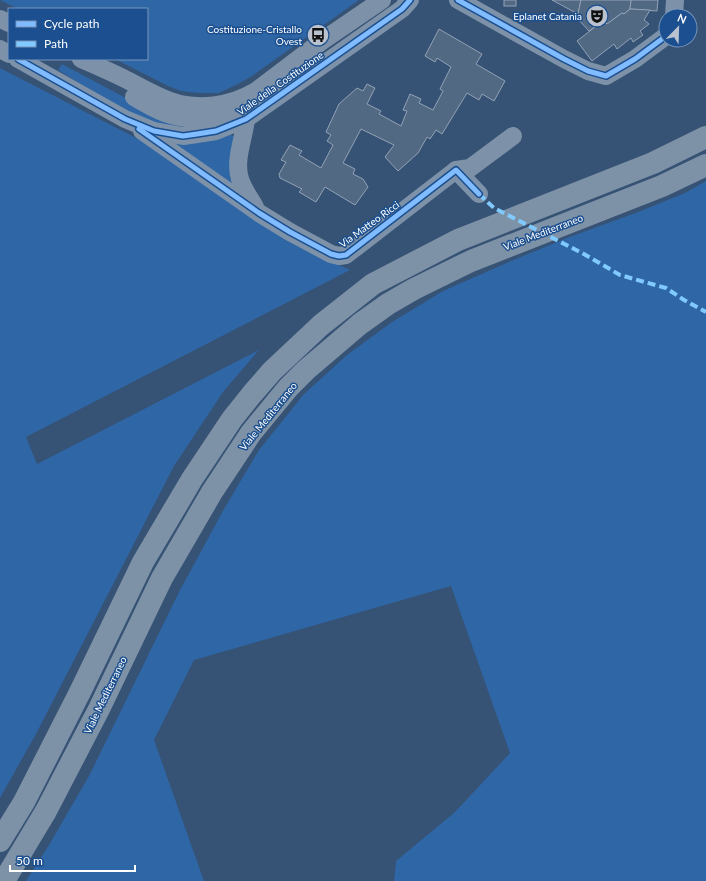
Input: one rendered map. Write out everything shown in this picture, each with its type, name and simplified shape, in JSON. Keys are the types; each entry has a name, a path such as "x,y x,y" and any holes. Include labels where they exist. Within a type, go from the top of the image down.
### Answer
{"highway":[{"path":"0,841 24,802 80,692 143,562 192,479 228,426 252,394 272,371 321,325 373,284 458,240 653,163 706,137"},
{"name":"Viale Mediterraneo","path":"4,881 46,811 99,709 162,578 212,492 251,433 288,388 306,370 360,324 388,304 421,286 471,261 662,186 706,165"}],"street":[{"name":"Viale della Costituzione","path":"83,60 108,70 159,97 172,102 184,105 199,106 221,105 256,91 322,41 382,0"},
{"name":"Viale della Costituzione","path":"20,60 125,119 154,131 183,136 216,131 246,119 402,9 410,0"},
{"path":"458,0 564,59 588,71 606,76 635,59 658,42"},
{"path":"75,60 105,82 164,113 187,118 246,119 239,153 238,167 240,178 246,192 259,213"},
{"name":"Via Matteo Ricci","path":"125,119 259,213 290,232 332,254 339,256 346,255 456,170"},
{"path":"456,170 470,168 513,136"},
{"path":"456,170 479,194"}],"shaded area":[{"path":"0,0 359,0 252,76 219,93 181,91 117,60 148,60 148,8 16,8"},
{"path":"62,64 154,113 182,122 186,128 156,124 118,107 58,70"},
{"path":"0,68 140,140 295,245 350,270 26,437 37,464 259,350 223,392 174,466 36,734 0,798"},
{"path":"230,135 234,136 234,182 230,184 171,142 218,139"},
{"path":"706,181 706,881 394,881 396,861 455,812 510,753 451,586 194,660 154,740 204,881 26,881 49,845 89,776 180,590 224,509 259,450 304,394 347,355 392,322 443,291 567,238 685,193"}],"building":[{"path":"504,0 516,0 516,6 504,6"},
{"path":"552,0 581,0 578,14"},
{"name":"Eplanet Catania","path":"581,0 631,0 630,9 624,14 622,13 607,24 604,20 589,31 577,18"},
{"path":"631,0 658,0 657,11 630,9"},
{"path":"630,9 650,10 644,20 649,24 640,31 643,35 633,42 631,38 617,49 614,44 592,61 577,41 604,20 607,24"},
{"path":"439,29 482,54 476,64 505,81 494,101 482,94 479,100 467,93 442,134 436,130 430,139 427,137 418,153 398,171 385,157 394,145 361,129 343,163 355,169 353,174 363,179 368,187 355,205 325,187 316,202 299,192 302,189 280,178 279,174 286,162 281,160 290,145 302,151 299,155 321,168 333,145 327,141 331,135 326,132 339,104 357,88 363,91 367,84 375,88 367,104 381,111 379,114 401,126 407,111 403,110 410,94 421,99 419,103 433,110 443,91 440,89 451,67 437,58 435,62 425,56"}],"marked path":[{"path":"479,194 494,208 582,253 620,275 666,288 706,312"}],"cycle path":[{"path":"20,60 125,119 154,131 183,136 197,134 216,131 246,119 402,9 410,0"},
{"path":"458,0 564,59 588,71 606,76 635,59 658,42"},
{"path":"139,129 259,213 290,232 331,254 339,256 346,255 456,170 479,194"}],"place":[{"name":"Eplanet Catania","path":"597,16"},
{"name":"Costituzione-Cristallo Ovest","path":"318,35"}]}
